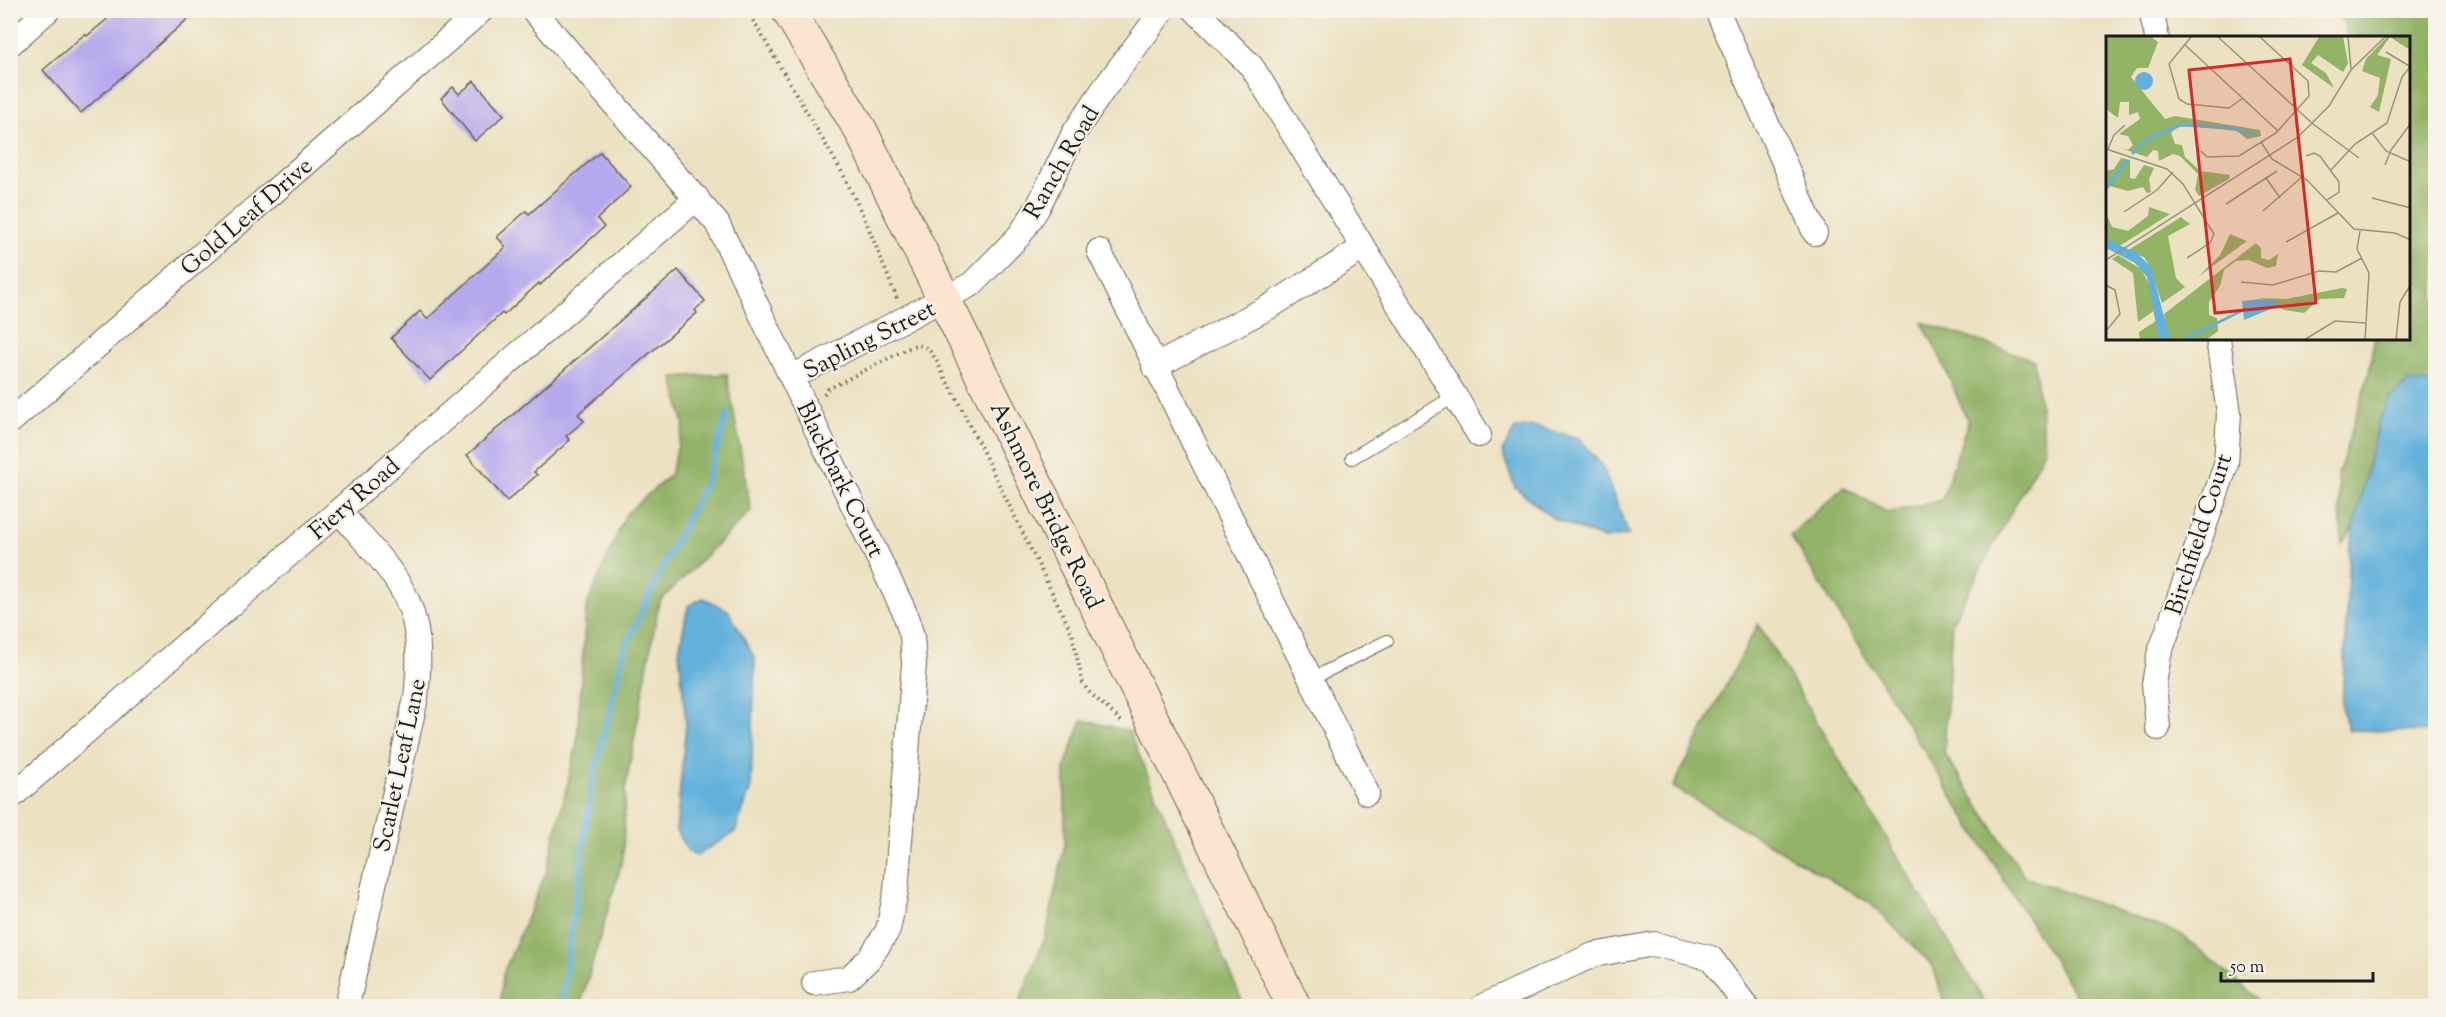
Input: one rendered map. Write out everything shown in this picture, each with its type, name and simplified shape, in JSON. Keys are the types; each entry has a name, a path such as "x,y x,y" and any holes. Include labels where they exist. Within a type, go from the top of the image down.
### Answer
{"main road":[{"name":"Ashmore Bridge Road","path":"788,10 861,131 1294,1006"}],"street":[{"path":"10,44 48,10"},
{"name":"Gold Leaf Drive","path":"10,422 482,10"},
{"name":"Blackbark Court","path":"533,10 717,223 904,611 912,636 914,664 897,881 888,930 870,958 849,978 814,983"},
{"name":"Ranch Road","path":"946,300 972,284 1019,236 1037,209 1074,134 1103,90 1163,10"},
{"path":"1195,10 1252,67 1479,435"},
{"path":"1718,10 1815,233"},
{"path":"2151,10 2157,36"},
{"name":"Fiery Road","path":"10,798 697,198"},
{"path":"1154,367 1269,308 1364,248"},
{"path":"1099,251 1154,367 1367,793"},
{"name":"Sapling Street","path":"792,377 946,300"},
{"name":"Birchfield Court","path":"2158,728 2154,684 2158,654 2226,465 2229,413 2218,340"},
{"name":"Scarlet Leaf Lane","path":"339,511 398,580 410,602 419,646 416,698 347,1006"},
{"path":"1483,1006 1593,955 1654,944 1711,958 1746,1006"}],"lane":[{"path":"1352,458 1455,396"},
{"path":"1311,680 1387,641"}],"path":[{"path":"747,10 843,174 867,224 898,302"},
{"path":"792,377 823,396 828,389 913,346 919,344 926,347 934,356 943,379 951,387 1072,633 1082,681 1088,691 1120,718 1125,728"}],"green space":[{"path":"2339,11 2432,11 2436,19 2435,390 2416,445 2342,543 2338,475 2369,373 2374,340 2410,340 2410,36 2348,36"},
{"path":"1922,322 2034,360 2045,449 1952,622 1944,753 2025,877 2182,935 2266,1006 2082,1006 1790,535 1844,487 1888,513 1942,500 1968,422"},
{"path":"727,374 751,511 659,602 625,790 623,858 580,1006 500,1006 503,974 546,873 577,744 586,608 626,514 670,475 684,425 673,377"},
{"path":"1758,624 1987,1006 1945,1006 1933,966 1870,903 1673,787"},
{"path":"1082,720 1129,731 1244,1006 1018,1006 1047,931 1065,843 1065,767"}],"water":[{"path":"2408,382 2435,384 2435,732 2349,730 2342,710 2349,550 2378,421 2390,398"},
{"path":"1532,426 1579,438 1602,466 1629,535 1604,539 1554,519 1515,487 1502,452 1515,429"},
{"path":"703,598 728,610 755,659 751,787 735,832 696,856 688,852 676,831 686,724 679,651 688,606"}],"building":[{"path":"118,10 198,10 81,113 43,70 85,34 87,36"},
{"path":"474,81 504,115 475,141 441,98 453,87 459,94"},
{"path":"600,152 631,187 597,219 604,227 540,285 539,283 504,315 502,313 430,380 391,338 420,311 427,319 506,247 497,237 526,211 529,214"},
{"path":"678,270 705,301 695,310 697,313 578,414 584,421 566,436 570,440 534,472 537,475 507,501 467,455"}],"waterway":[{"path":"561,1006 590,793 624,650 666,559 705,484 727,415"}]}
